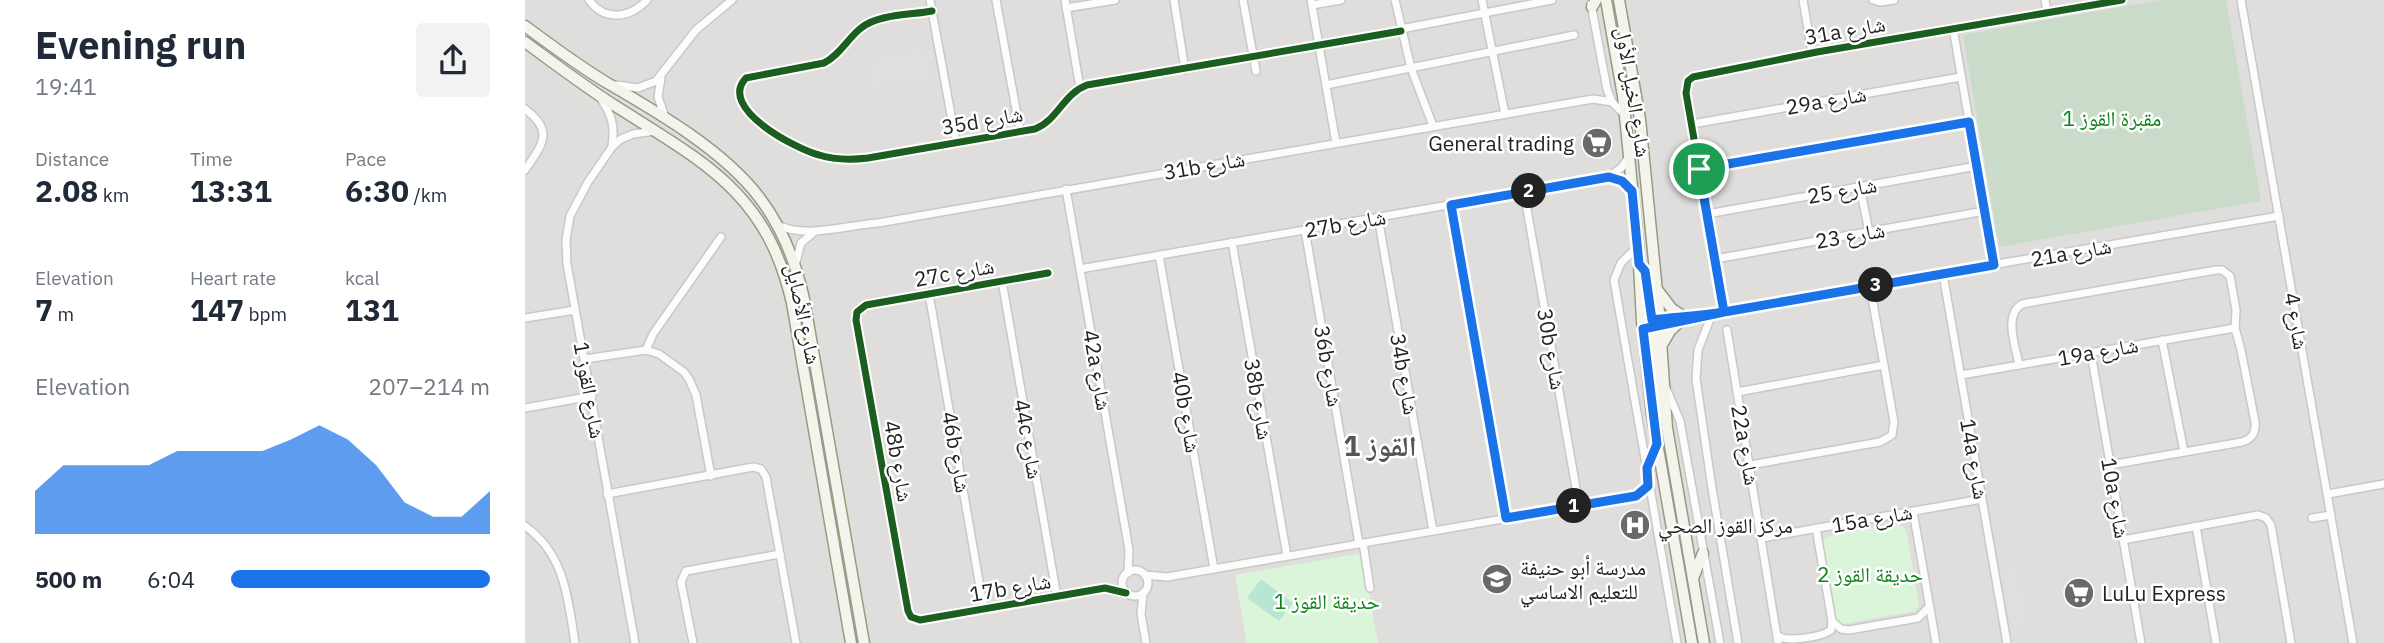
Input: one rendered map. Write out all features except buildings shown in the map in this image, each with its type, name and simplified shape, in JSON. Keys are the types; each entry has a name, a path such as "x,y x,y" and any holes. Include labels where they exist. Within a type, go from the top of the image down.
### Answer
{"main road":[{"name":"شارع الخيل الأول","path":"1606,0 1624,114 1639,264 1652,323 1657,444 1692,643"},
{"name":"شارع الخيل الأول","path":"1619,0 1639,106 1657,289 1652,323 1662,347 1667,428 1705,643"},
{"name":"شارع الأصايل","path":"525,26 667,120 735,170 757,195 777,225 796,267 807,314 864,643"},
{"name":"شارع الأصايل","path":"525,42 599,95 701,161 737,192 757,217 775,249 792,303 851,643"},
{"path":"1657,289 1681,319 1666,336 1662,347"},
{"path":"1652,323 1650,333 1654,341 1660,413 1667,428"},
{"path":"1647,468 1657,444"},
{"path":"1693,580 1703,553"}],"street":[{"path":"589,0 599,10 615,16 632,13 647,0"},
{"path":"667,120 658,97 659,81 696,30 732,0"},
{"path":"930,0 956,142"},
{"path":"996,0 1020,131"},
{"path":"1115,0 1066,4 1080,88 1319,46 1552,0"},
{"path":"1174,0 1185,69"},
{"path":"1243,0 1255,71"},
{"path":"1336,143 1311,3 1341,0"},
{"path":"1395,0 1411,68 1433,126"},
{"path":"1482,0 1505,114"},
{"path":"1803,0 1812,53"},
{"path":"1873,0 1890,1"},
{"path":"2045,0 2047,12"},
{"name":"31a شارع","path":"1692,124 1686,87 1697,75 2122,0"},
{"name":"شارع 4","path":"2241,0 2353,643"},
{"path":"1593,2 1607,85 1612,102 1624,114"},
{"name":"35d شارع","path":"932,11 872,22 861,28 828,61 746,78 741,84 744,108 751,116 796,146 819,155 856,159 1035,129 1048,122 1068,97 1080,88"},
{"path":"1952,28 1994,265"},
{"path":"1326,85 1574,36"},
{"path":"609,84 638,88 656,81 663,74"},
{"name":"29a شارع","path":"1692,124 1961,77"},
{"path":"1593,99 1607,85"},
{"path":"599,95 613,120 611,147"},
{"name":"31b شارع","path":"777,225 792,231 814,231 878,223 1593,99 1612,102"},
{"path":"525,109 540,122 544,136 540,149 525,170"},
{"path":"1699,169 1969,122"},
{"path":"1692,124 1724,312"},
{"path":"611,147 627,136 655,131"},
{"name":"شارع القوز 1","path":"611,147 580,193 568,228 567,264 635,643"},
{"path":"1609,177 1622,167 1628,158"},
{"name":"شارع 25","path":"1707,214 1977,166"},
{"path":"1609,177 1622,181 1632,191"},
{"name":"27b شارع","path":"1080,269 1609,177"},
{"path":"1860,187 1869,232"},
{"name":"42a شارع","path":"1066,189 1129,550 1126,575"},
{"name":"30b شارع","path":"1524,192 1579,505"},
{"path":"1451,205 1506,518"},
{"name":"شارع 23","path":"1715,259 1985,211"},
{"name":"21a شارع","path":"1652,323 2279,216"},
{"name":"34b شارع","path":"1378,217 1433,531"},
{"name":"36b شارع","path":"1305,230 1370,588"},
{"path":"796,267 801,243 814,231"},
{"path":"646,350 653,334 721,237"},
{"name":"38b شارع","path":"1232,242 1287,556"},
{"path":"1638,246 1621,262 1614,280 1674,641"},
{"name":"40b شارع","path":"1159,255 1214,569"},
{"path":"2019,365 2011,318 2014,309 2022,304 2221,271 2230,276 2236,310 2235,328 2255,428 2251,437 2242,442 2110,465"},
{"name":"27c شارع","path":"866,305 1048,273"},
{"name":"14a شارع","path":"1943,274 2007,643"},
{"name":"44c شارع","path":"1002,282 1057,597"},
{"path":"1750,465 1889,439 1895,427 1870,286"},
{"name":"46b شارع","path":"929,294 985,610"},
{"name":"48b شارع","path":"866,305 859,308 856,320 908,611 911,617 920,620"},
{"path":"525,318 575,310"},
{"path":"1712,314 1698,349 1696,379 1711,488 1738,643"},
{"name":"19a شارع","path":"1961,375 2235,328"},
{"name":"22a شارع","path":"1727,330 1777,639"},
{"path":"2162,340 2183,452"},
{"path":"585,359 646,350 659,354 677,366 693,386 711,476"},
{"name":"10a شارع","path":"2091,353 2141,643"},
{"path":"1737,392 1884,365"},
{"path":"1665,386 1680,421 1720,643"},
{"path":"525,408 592,396"},
{"path":"607,494 753,467 761,469 766,477 796,643"},
{"path":"1636,496 1646,489 1649,483"},
{"path":"2328,494 2384,484"},
{"path":"1141,614 1123,585 1126,575 1132,571 1167,577 1636,496 1653,503"},
{"name":"15a شارع","path":"1762,538 1982,499"},
{"path":"1913,511 1935,643"},
{"path":"2123,540 2258,514 2266,518 2271,525 2291,643"},
{"path":"2312,518 2331,515"},
{"path":"525,526 543,542 558,565 568,596 575,643"},
{"path":"2196,526 2216,643"},
{"path":"1777,639 1825,634 1831,630 1832,621 1816,528"},
{"name":"42a شارع","path":"1129,550 1143,573"},
{"path":"693,643 681,582 686,571 780,554"},
{"path":"1143,573 1145,590 1141,614 1146,643"},
{"name":"17b شارع","path":"920,620 1105,588 1126,575"},
{"path":"1128,593 1134,596 1167,577"},
{"name":"17b شارع","path":"1105,588 1128,593"},
{"path":"1832,621 1837,627 1849,630 1918,618 1929,607"}],"shaded area":[{"name":"القوز 1","path":"525,0 2384,0 2384,643 525,643"},
{"path":"924,49 929,76 872,86 870,74 882,57"},
{"path":"2017,570 2025,624 2011,626 2008,607 2012,606 2012,601 2007,602 2006,595 2010,594 2009,590 2005,590 2003,573"}],"green space":[{"name":"مقبرة القوز 1","path":"2160,0 2226,0 2261,201 1999,247 1963,35"},
{"name":"حديقة القوز 2","path":"1899,524 1906,530 1919,606 1915,611 1842,624 1835,618 1822,543 1825,537"},
{"name":"حديقة القوز 1","path":"1362,553 1378,643 1247,643 1235,575"},
{"path":"1261,579 1293,603 1279,621 1247,598"}],"cycle path":[{"path":"1724,312 1686,93 1688,81 1693,77 1817,52 2122,0"},
{"path":"932,11 868,23 856,32 835,56 824,63 746,78 740,90 742,102 750,114 763,125 794,145 825,157 868,158 1035,129 1049,120 1072,94 1087,85 1401,31"},
{"path":"1048,273 866,305 857,312 856,320 908,611 911,617 920,620 1105,588 1126,593"}],"place":[{"name":"General trading","path":"1597,143"},
{"name":"مركز القوز الصحي","path":"1635,525"},
{"name":"مدرسة أبو حنيفة للتعليم الاساسي","path":"1497,579"},
{"name":"LuLu Express","path":"2079,593"}],"district":[{"name":"القوز 1","path":"1380,445"}],"route":[{"path":"1699,169 1724,312 1643,329 1657,444 1647,468 1648,486 1636,496 1506,518 1451,205 1609,177 1622,181 1632,191 1639,264 1645,271 1652,320 1691,315 1698,317 1712,314 1724,312 1915,278 1994,265 1969,122 1699,169"}]}
